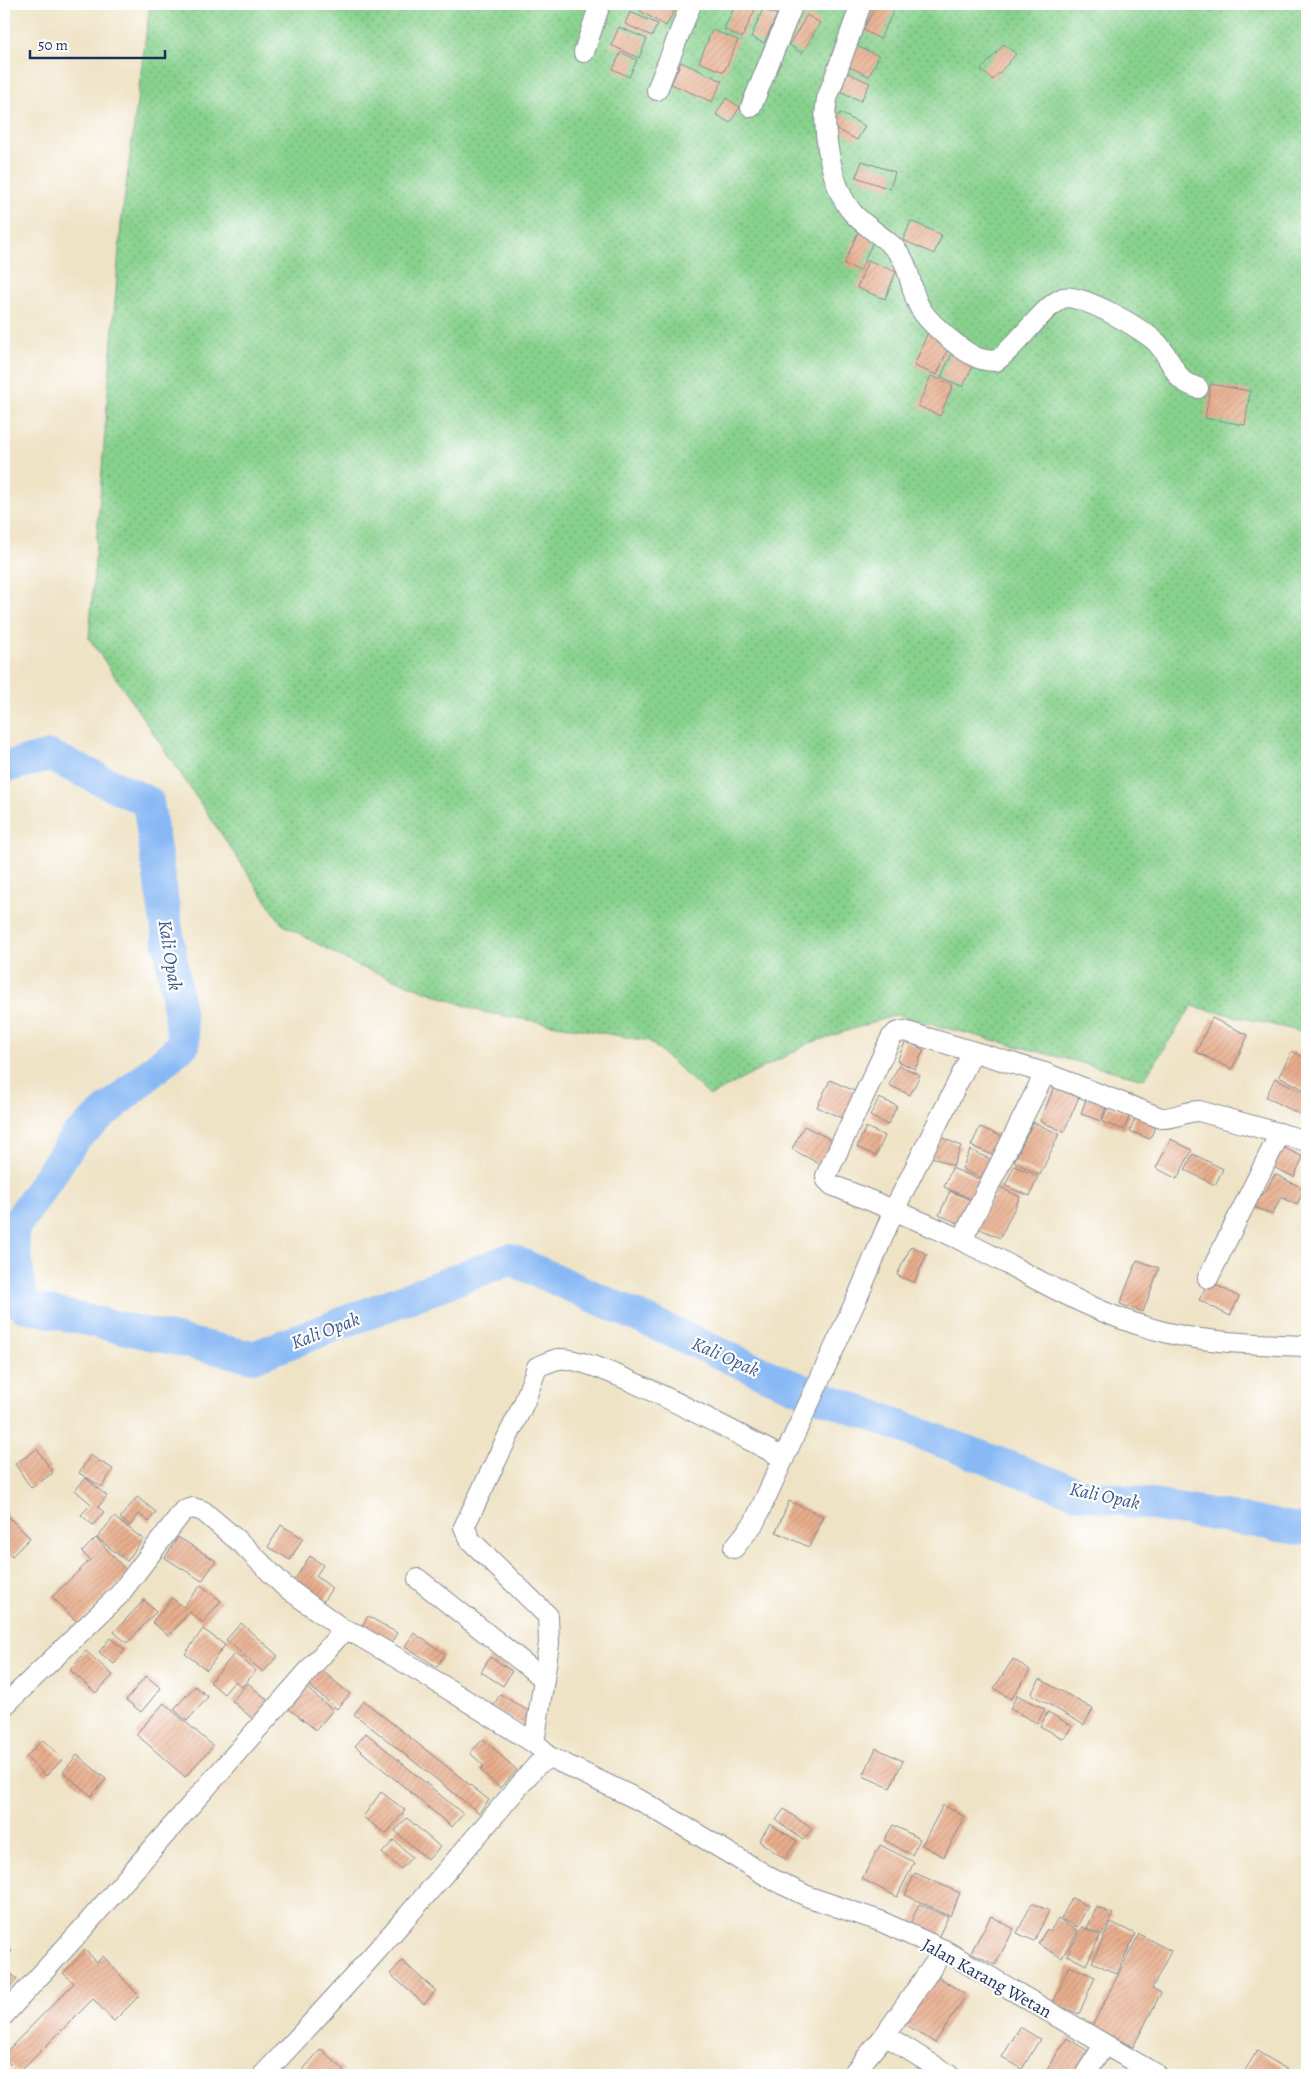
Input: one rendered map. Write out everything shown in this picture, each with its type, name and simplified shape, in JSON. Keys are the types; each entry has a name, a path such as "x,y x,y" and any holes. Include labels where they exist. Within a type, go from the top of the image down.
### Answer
{"street":[{"path":"584,52 600,4"},
{"path":"657,90 691,4"},
{"path":"751,107 792,4"},
{"path":"861,4 827,99 824,114 831,161 842,197 852,212 902,257 911,276 919,307 929,319 965,350 980,359 996,361 1009,353 1055,303 1070,297 1133,326 1157,342 1182,380 1198,388"},
{"path":"1307,1141 1199,1111 1161,1118 1046,1073 904,1031 891,1038 826,1176 832,1185 962,1240 1081,1303 1155,1330 1239,1344 1307,1346"},
{"path":"734,1548 754,1523 858,1296 894,1210 973,1052"},
{"path":"962,1240 1046,1073"},
{"path":"1208,1278 1280,1133"},
{"path":"534,1743 549,1643 548,1616 471,1541 464,1527 524,1402 537,1367 560,1359 589,1365 638,1385 784,1458"},
{"name":"Jalan Karang Wetan","path":"4,1706 119,1595 183,1511 193,1508 203,1511 244,1546 284,1586 344,1630 356,1634 421,1672 534,1743 550,1757 645,1803 774,1880 809,1897 880,1921 944,1950 1157,2075"},
{"path":"418,1579 544,1678"},
{"path":"4,2015 77,1935 344,1630"},
{"path":"263,2075 325,2010 413,1911 537,1765 550,1757"},
{"path":"852,2075 885,2035 944,1950"},
{"path":"885,2035 949,2075"},
{"path":"1085,2075 1104,2045"}],"green space":[{"path":"150,4 1307,4 1307,1033 1192,1006 1144,1079 896,1015 810,1043 710,1096 649,1041 482,1012 356,965 282,924 89,638 121,224"}],"building":[{"path":"644,4 678,4 666,26 640,11"},
{"path":"736,4 743,4 755,9 742,38 724,29"},
{"path":"877,4 897,4 880,39 863,30"},
{"path":"763,9 777,15 764,43 751,37"},
{"path":"630,12 658,24 652,36 625,24"},
{"path":"807,15 820,23 802,53 789,45"},
{"path":"619,27 647,39 639,58 611,45"},
{"path":"712,30 738,40 724,72 699,62"},
{"path":"852,44 879,56 869,76 843,64"},
{"path":"1004,44 1016,54 993,80 981,70"},
{"path":"621,52 637,60 629,77 613,69"},
{"path":"681,62 722,81 712,102 671,84"},
{"path":"842,70 870,83 861,101 833,88"},
{"path":"726,98 740,107 730,123 716,114"},
{"path":"840,113 865,126 857,140 833,127"},
{"path":"862,161 895,172 890,189 856,177"},
{"path":"911,221 942,235 934,254 903,240"},
{"path":"858,232 874,239 860,271 844,264"},
{"path":"868,260 896,272 885,299 857,288"},
{"path":"928,332 951,341 937,375 914,366"},
{"path":"954,349 976,359 963,387 941,377"},
{"path":"931,376 953,385 940,416 918,406"},
{"path":"1211,384 1250,391 1245,425 1205,418"},
{"path":"1212,1018 1248,1035 1232,1069 1196,1052"},
{"path":"906,1041 924,1050 915,1069 897,1061"},
{"path":"1292,1051 1307,1059 1307,1080 1303,1089 1279,1076"},
{"path":"899,1065 920,1075 910,1095 889,1085"},
{"path":"1275,1078 1307,1094 1307,1118 1266,1097"},
{"path":"830,1080 859,1093 846,1120 817,1107"},
{"path":"1057,1080 1082,1090 1064,1132 1040,1121"},
{"path":"1087,1096 1107,1104 1101,1121 1081,1114"},
{"path":"879,1098 897,1106 888,1125 870,1116"},
{"path":"1108,1106 1130,1114 1124,1130 1102,1122"},
{"path":"1137,1114 1157,1122 1150,1139 1130,1131"},
{"path":"1033,1122 1059,1134 1040,1175 1014,1162"},
{"path":"804,1126 834,1141 821,1165 792,1149"},
{"path":"866,1127 885,1136 876,1156 857,1147"},
{"path":"980,1127 1006,1138 998,1157 971,1146"},
{"path":"941,1137 961,1146 953,1166 932,1157"},
{"path":"1171,1139 1192,1150 1177,1179 1156,1168"},
{"path":"1283,1147 1303,1157 1294,1177 1273,1167"},
{"path":"970,1150 994,1161 986,1180 962,1169"},
{"path":"1193,1154 1223,1169 1215,1185 1185,1170"},
{"path":"1014,1166 1038,1176 1030,1196 1005,1186"},
{"path":"952,1168 984,1181 976,1201 944,1187"},
{"path":"1275,1174 1304,1189 1297,1205 1281,1197 1272,1215 1251,1205 1259,1187 1266,1191"},
{"path":"998,1186 1020,1197 1000,1238 978,1228"},
{"path":"950,1191 971,1200 960,1224 939,1215"},
{"path":"911,1246 927,1254 914,1283 897,1275"},
{"path":"1137,1260 1159,1268 1143,1312 1120,1304"},
{"path":"1209,1281 1239,1297 1230,1316 1199,1300"},
{"path":"37,1449 53,1473 31,1488 15,1464"},
{"path":"90,1455 113,1469 102,1487 79,1473"},
{"path":"86,1478 107,1496 98,1507 104,1512 93,1525 81,1515 91,1504 75,1490"},
{"path":"137,1497 156,1512 149,1522 139,1514 130,1526 120,1518"},
{"path":"789,1501 823,1516 809,1547 776,1532"},
{"path":"4,1512 30,1538 12,1556 4,1548"},
{"path":"114,1517 143,1539 127,1561 97,1538"},
{"path":"281,1525 303,1538 290,1560 268,1547"},
{"path":"178,1537 216,1561 202,1581 165,1558"},
{"path":"96,1538 129,1573 78,1623 52,1597 90,1560 82,1552"},
{"path":"310,1556 323,1565 316,1576 332,1588 319,1608 289,1588"},
{"path":"201,1585 221,1601 203,1623 189,1612 169,1636 152,1622 172,1598 183,1607"},
{"path":"144,1600 156,1612 127,1643 114,1632"},
{"path":"368,1616 397,1633 387,1650 358,1633"},
{"path":"241,1623 278,1656 263,1672 226,1640"},
{"path":"203,1629 225,1645 207,1670 185,1654"},
{"path":"414,1633 445,1654 437,1667 405,1646"},
{"path":"110,1638 125,1650 114,1664 99,1652"},
{"path":"86,1651 113,1675 96,1693 70,1670"},
{"path":"235,1653 256,1671 242,1687 235,1681 224,1694 210,1682"},
{"path":"490,1657 512,1671 503,1686 481,1672"},
{"path":"1013,1659 1030,1670 1011,1699 994,1688"},
{"path":"318,1667 350,1694 337,1709 305,1682"},
{"path":"146,1676 161,1688 141,1712 126,1700"},
{"path":"1040,1679 1093,1709 1084,1725 1031,1694"},
{"path":"248,1683 271,1703 255,1721 232,1701"},
{"path":"195,1686 208,1697 187,1721 174,1709"},
{"path":"305,1687 333,1710 316,1730 288,1708"},
{"path":"500,1694 532,1713 525,1726 493,1707"},
{"path":"1017,1695 1045,1709 1037,1723 1010,1709"},
{"path":"364,1701 489,1800 479,1813 354,1714"},
{"path":"164,1703 213,1746 185,1777 136,1734"},
{"path":"1048,1712 1072,1726 1064,1739 1040,1726"},
{"path":"366,1733 463,1814 452,1827 355,1746"},
{"path":"483,1739 517,1770 500,1788 480,1770 484,1766 470,1753"},
{"path":"43,1740 63,1759 46,1776 26,1757"},
{"path":"876,1748 903,1761 890,1788 863,1776"},
{"path":"77,1755 106,1779 91,1796 63,1772"},
{"path":"381,1792 405,1810 386,1834 363,1817"},
{"path":"943,1805 965,1817 944,1857 922,1845"},
{"path":"784,1809 812,1829 803,1840 776,1820"},
{"path":"407,1818 440,1847 428,1860 395,1831"},
{"path":"770,1824 797,1841 785,1859 759,1841"},
{"path":"893,1825 920,1839 912,1855 884,1840"},
{"path":"394,1840 412,1857 401,1869 382,1853"},
{"path":"880,1845 914,1862 897,1897 862,1879"},
{"path":"915,1873 960,1893 950,1916 905,1895"},
{"path":"1072,1898 1088,1906 1077,1927 1061,1919"},
{"path":"1032,1903 1049,1911 1034,1941 1017,1933"},
{"path":"919,1904 948,1917 936,1942 910,1924"},
{"path":"1097,1907 1113,1914 1102,1935 1087,1928"},
{"path":"991,1916 1014,1929 995,1965 971,1952"},
{"path":"1058,1919 1078,1931 1062,1958 1038,1944 1047,1929 1050,1931"},
{"path":"1111,1922 1135,1934 1117,1974 1092,1962"},
{"path":"1082,1927 1100,1936 1086,1965 1067,1955"},
{"path":"1139,1934 1171,1951 1152,1988 1161,1993 1133,2047 1092,2026"},
{"path":"4,1944 12,1951 4,1960"},
{"path":"85,1950 97,1962 103,1956 139,1996 114,2021 93,1999 19,2073 4,2058 4,2054 74,1983 63,1973"},
{"path":"402,1961 436,1991 424,2004 390,1974"},
{"path":"1069,1966 1095,1977 1079,2014 1053,2003"},
{"path":"4,1967 17,1979 4,1993"},
{"path":"937,1976 966,1995 935,2043 905,2024"},
{"path":"1020,2027 1040,2039 1022,2069 1002,2057"},
{"path":"1067,2038 1091,2053 1077,2075 1043,2075"},
{"path":"321,2049 344,2070 339,2075 298,2075"},
{"path":"1257,2051 1288,2070 1284,2075 1242,2075"}],"waterway":[{"name":"Kali Opak","path":"4,767 50,756 148,802 184,1044 75,1138 12,1231 23,1306 253,1357 510,1259 783,1382 1078,1493 1299,1529 1307,1527"}]}
